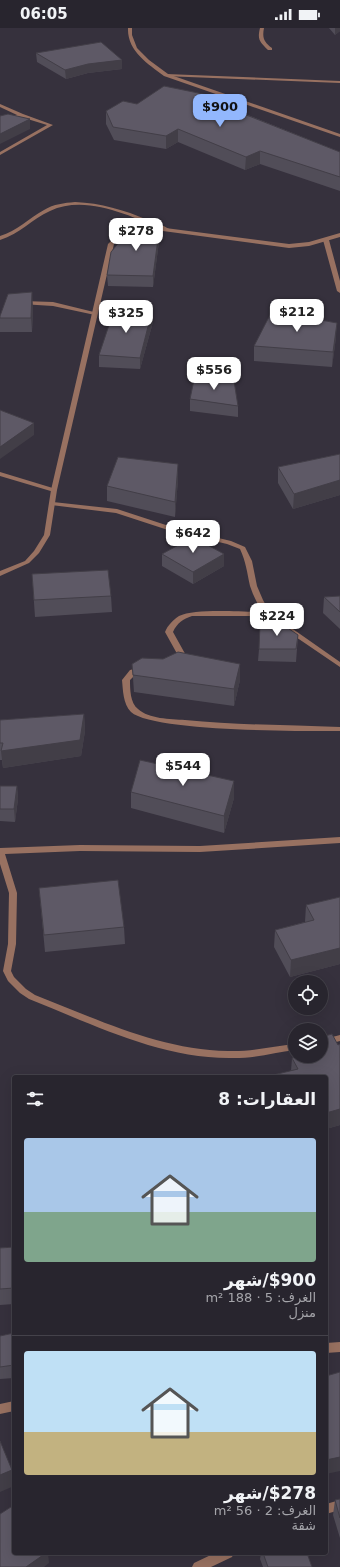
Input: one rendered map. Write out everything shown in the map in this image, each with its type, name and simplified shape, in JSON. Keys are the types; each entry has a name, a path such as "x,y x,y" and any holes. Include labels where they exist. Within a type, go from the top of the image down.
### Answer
{"street":[{"path":"130,28 129,36 132,43 150,63 166,75 340,136"},
{"path":"262,28 260,36 263,43 270,49"},
{"path":"166,75 340,82"},
{"path":"0,105 20,115 51,124 0,154"},
{"path":"0,124 20,115"},
{"path":"0,238 7,236 48,209 69,202 92,204 166,229"},
{"path":"0,574 27,562 37,552 47,535 54,490 111,244 117,238 143,228 166,229 262,244 289,246 326,240 340,235"},
{"path":"326,240 340,291"},
{"path":"16,304 53,304 95,313"},
{"path":"0,474 54,490"},
{"path":"53,504 117,511 170,529 224,540 243,548 249,561 254,586 259,600 267,614 340,665"},
{"path":"173,666 180,664 184,659 170,632 171,627 183,617 192,614 267,614"},
{"path":"151,668 133,672 126,680 127,694 130,704 136,712 143,716 158,720 219,725 340,729"},
{"path":"288,1048 228,1054 170,1048 32,997 23,991 11,979 7,971 12,944 13,893 0,851 80,848 200,849 340,840"},
{"path":"328,1041 340,1038"},
{"path":"328,1348 340,1347"},
{"path":"0,1409 12,1406"},
{"path":"328,1508 340,1505"},
{"path":"198,1567 224,1555"}],"building":[{"path":"101,42 122,60 88,64 65,70 36,53"},
{"path":"164,86 223,98 216,103 340,152 340,177 260,151 246,157 178,129 166,136 113,127 106,111 123,101 137,104"},
{"path":"8,114 30,119 0,134 0,116"},
{"path":"135,223 160,224 153,276 107,275 111,252"},
{"path":"32,292 31,318 0,318 8,294"},
{"path":"114,310 152,311 140,358 99,355"},
{"path":"272,311 337,323 333,352 254,346"},
{"path":"195,375 234,381 238,406 190,399"},
{"path":"0,410 34,423 0,447"},
{"path":"340,454 340,480 294,494 278,467"},
{"path":"118,457 178,464 175,502 107,486"},
{"path":"193,537 224,554 193,572 162,554"},
{"path":"108,570 111,596 34,600 32,574"},
{"path":"340,596 340,612 324,597"},
{"path":"279,622 298,635 296,649 259,649 260,624"},
{"path":"178,652 240,664 234,689 133,675 132,664 142,658 163,659"},
{"path":"84,714 80,740 1,751 3,743 0,743 0,720"},
{"path":"140,760 234,781 224,816 131,792"},
{"path":"0,786 17,786 14,809 0,809"},
{"path":"118,880 124,927 44,935 39,888"},
{"path":"340,897 340,948 291,960 275,930 314,920 306,905"},
{"path":"332,1034 338,1045 340,1044 340,1109 328,1112 328,1075 273,1075 298,1069 295,1063 328,1063 328,1035"},
{"path":"12,1247 12,1288 0,1289 0,1248"},
{"path":"12,1333 12,1365 0,1367 0,1336"},
{"path":"340,1372 340,1457 328,1460 328,1375"},
{"path":"0,1441 12,1470 0,1475"},
{"path":"340,1499 340,1518 335,1500"},
{"path":"12,1506 12,1555 43,1555 26,1567 0,1567 0,1514"},
{"path":"264,1555 308,1555 312,1567 268,1567"}]}
